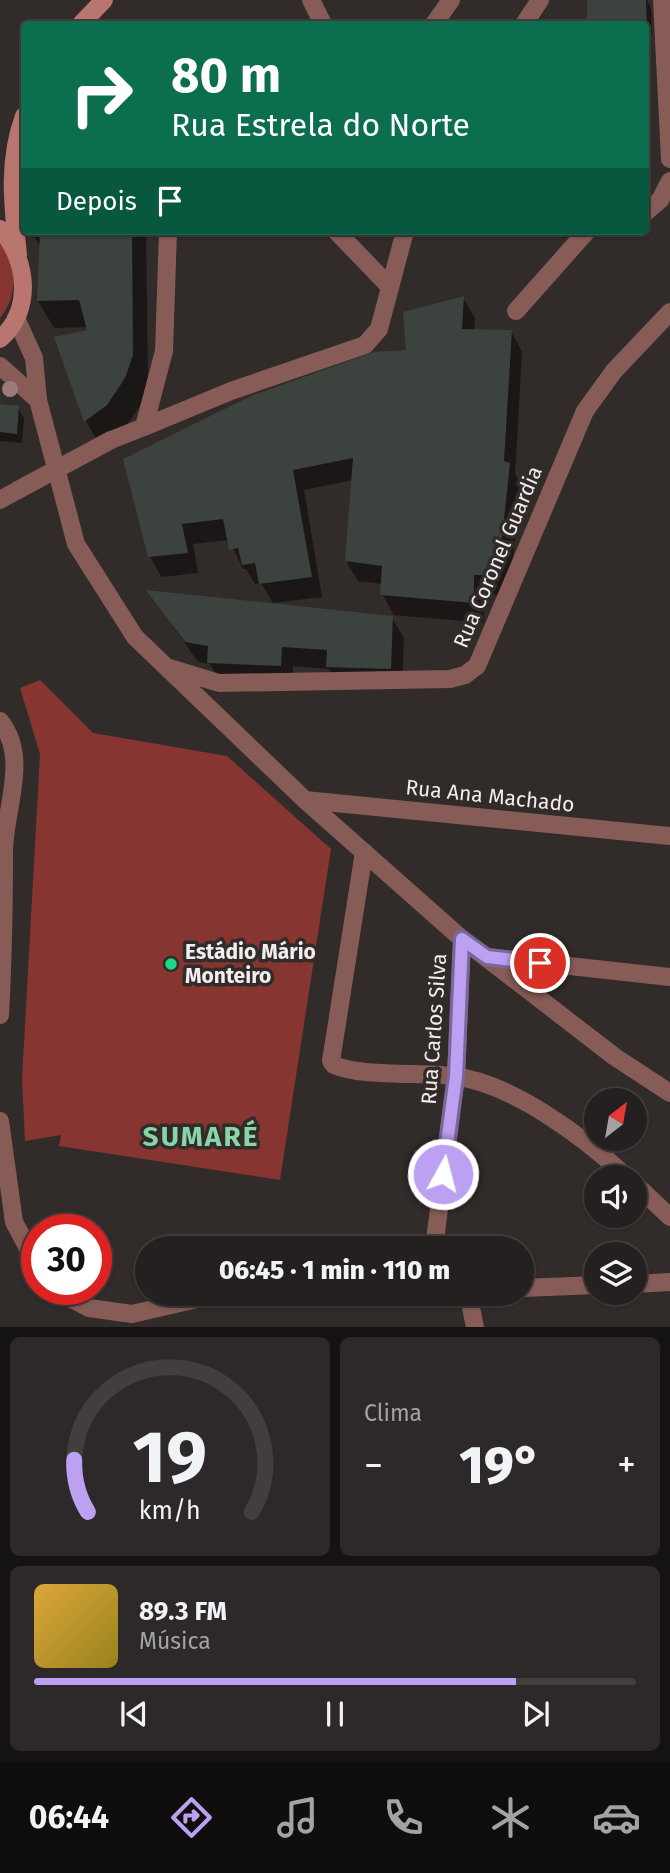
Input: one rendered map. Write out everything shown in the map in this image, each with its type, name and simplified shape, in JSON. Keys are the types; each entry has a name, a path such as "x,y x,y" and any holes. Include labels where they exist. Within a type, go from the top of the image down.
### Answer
{"main road":[{"path":"84,21 104,0"},
{"path":"0,142 21,113"},
{"path":"0,339 16,318 24,283 18,255 11,176 15,139 21,124"},
{"path":"0,229 18,255"}],"street":[{"path":"311,0 322,21"},
{"path":"436,21 452,0"},
{"path":"526,21 540,0"},
{"path":"662,0 670,159"},
{"path":"649,209 660,200 670,181"},
{"path":"144,427 164,351 168,235"},
{"path":"340,235 390,286"},
{"path":"0,500 111,440 231,391 365,345 379,328 403,235"},
{"path":"516,311 583,235"},
{"name":"Rua Coronel Guardia","path":"167,667 219,683 450,680 465,675 477,666 585,411 614,371 670,312"},
{"path":"16,318 34,358 38,400 76,544 111,604 135,637 305,800 462,939 615,1057 670,1093"},
{"path":"0,366 38,400"},
{"path":"0,721 11,735 14,790 4,848 6,909 0,1015"},
{"name":"Rua Ana Machado","path":"305,800 670,836"},
{"path":"365,852 331,1061 341,1068 456,1076 513,1095 538,1108 614,1165"},
{"name":"Rua Carlos Silva","path":"436,1236 456,1076 462,939"},
{"path":"487,957 670,977"},
{"path":"0,1121 14,1222 21,1235"},
{"path":"647,1196 670,1217"},
{"path":"647,1283 670,1282"},
{"path":"534,1288 584,1286"},
{"path":"83,1305 132,1314 167,1306"},
{"path":"471,1306 475,1327"}],"shaded area":[{"path":"0,240 10,259 13,289 11,299 0,318"},
{"name":"Estádio Mário Monteiro","path":"40,680 93,733 227,756 331,849 280,1180 59,1146 61,1135 25,1141 22,1079 40,754 20,688"}],"building":[{"path":"587,0 646,0 647,21 587,21"},
{"path":"40,235 132,235 133,355 125,378 107,405 84,422 54,337 87,330 79,300 37,301"},
{"path":"464,296 462,329 512,330 504,461 510,463 498,575 474,575 474,603 380,595 382,566 345,561 353,458 293,470 312,577 259,584 255,563 242,565 238,548 229,550 223,519 182,524 188,553 148,557 123,459 253,395 374,352 406,350 403,312"},
{"path":"0,404 19,406 17,434 0,432"},
{"path":"146,590 393,616 391,669 326,667 327,650 282,647 281,666 207,663 208,646 185,642"}],"place":[{"name":"Estádio Mário Monteiro","path":"171,964"}],"district":[{"name":"SUMARÉ","path":"201,1136"}],"route":[{"path":"443,1174 456,1076 462,939 487,957 540,963"}]}
